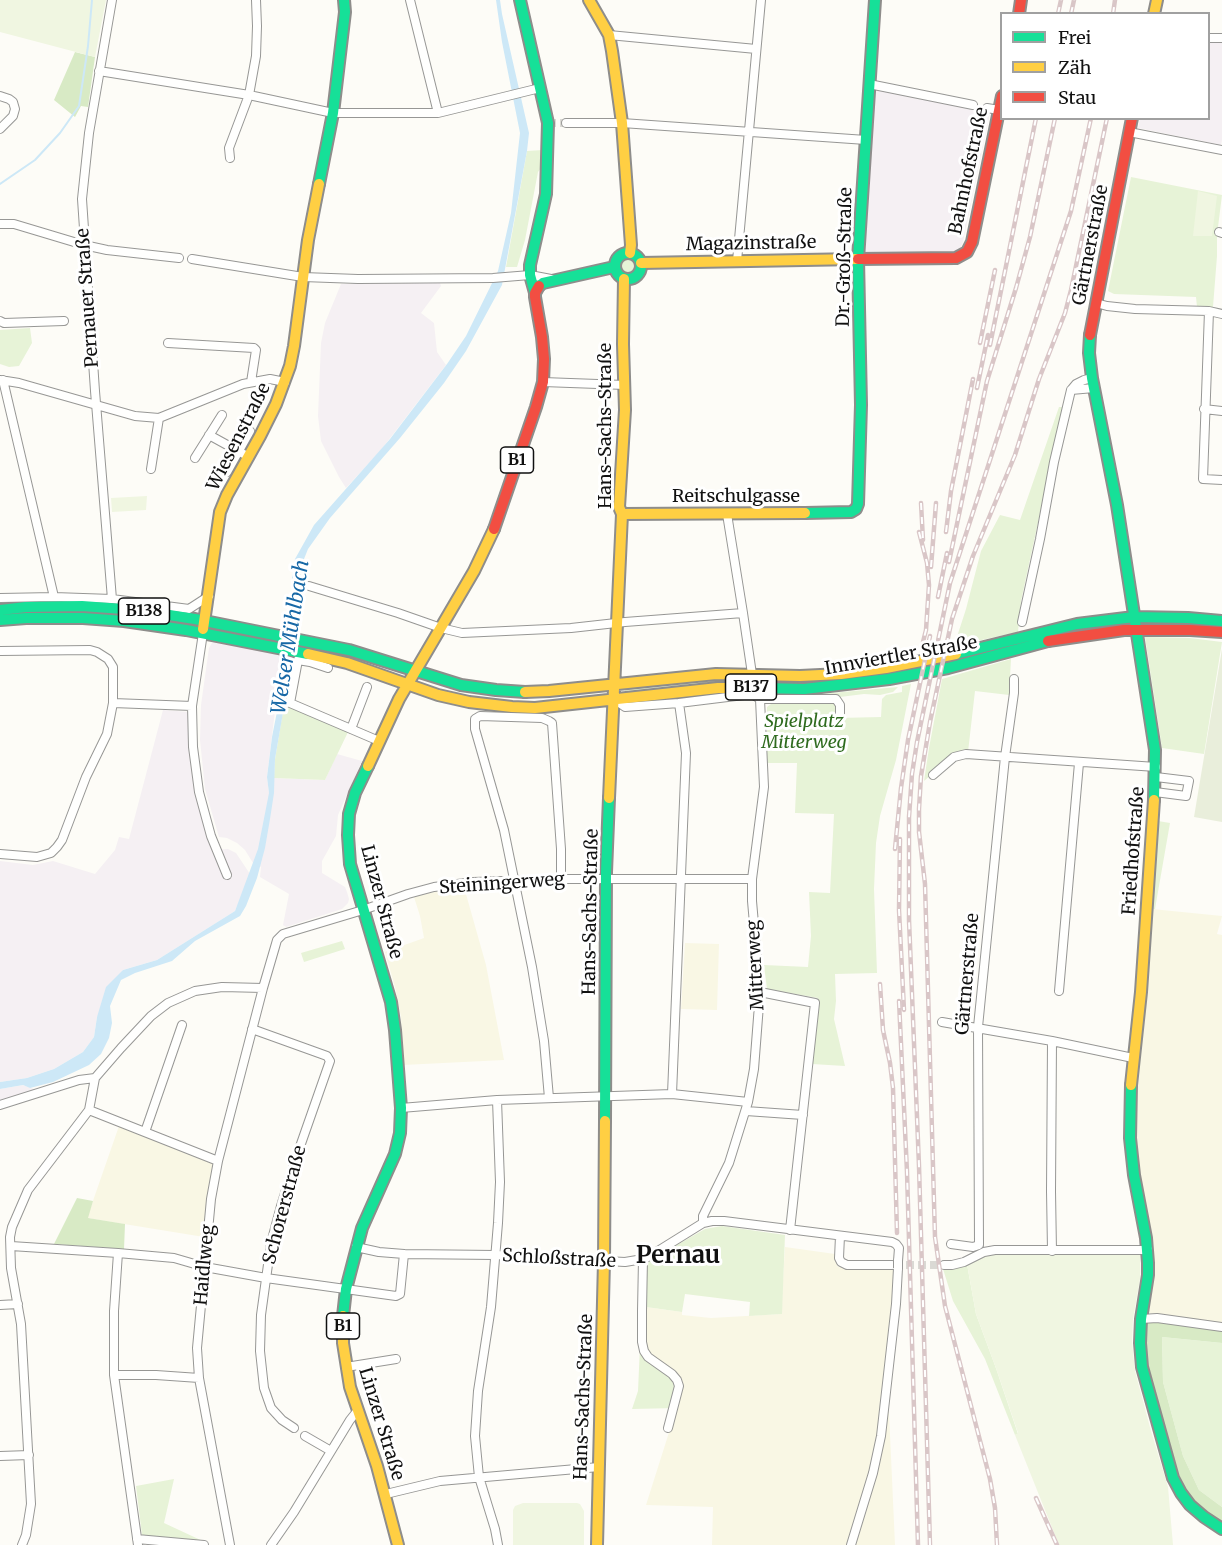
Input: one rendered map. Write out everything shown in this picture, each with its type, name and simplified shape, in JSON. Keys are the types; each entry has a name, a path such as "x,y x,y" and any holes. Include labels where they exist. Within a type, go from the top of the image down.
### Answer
{"main road":[{"name":"Wiesenstraße","path":"202,633 220,512 244,454 272,412 290,366 308,240 333,113 345,12 344,0"},
{"name":"Linzer Straße","path":"398,1545 386,1494 350,1387 343,1343 346,1288 356,1247 362,1228 395,1154 400,1133 401,1108 391,1002 350,864 349,814 355,793 414,671 474,571 493,533 543,382 542,337 530,265 546,194 548,123 520,0"},
{"path":"590,0 609,35 612,51 622,123 630,253"},
{"name":"Dr.-Groß-Straße","path":"851,512 856,509 859,493 861,405 858,259 875,0"},
{"name":"Bahnhofstraße","path":"967,252 972,242 993,109 1000,99"},
{"name":"Gärtnerstraße","path":"1093,383 1089,343 1132,120"},
{"name":"Magazinstraße","path":"641,263 956,258 967,252"},
{"path":"630,253 641,263 636,277 628,280 617,275 614,267 618,257 630,253"},
{"path":"859,276 866,266 877,259"},
{"path":"535,293 543,283 614,267"},
{"name":"Hans-Sachs-Straße","path":"597,1545 604,1261 606,878 622,514 619,507 624,439 624,279"},
{"name":"Friedhofstraße","path":"1093,383 1117,505 1155,750 1155,792 1141,992 1130,1090 1130,1138 1136,1192 1148,1250 1148,1275 1141,1319 1142,1367 1173,1478 1190,1504 1222,1530"},
{"name":"Reitschulgasse","path":"622,514 851,512"},
{"name":"B138","path":"0,610 82,606 137,610 205,621 291,644 407,685"},
{"name":"Innviertler Straße","path":"414,671 461,685 509,691 549,691 716,674 800,676 841,674 949,656 1060,627 1134,617 1222,621"},
{"name":"B138","path":"0,620 83,618 124,621 202,633 349,650 414,671"},
{"name":"Innviertler Straße","path":"407,685 469,702 512,707 561,706 726,687 804,689 889,679 948,668 1062,639 1102,633 1136,630 1222,632"},
{"path":"615,655 622,672 638,681"}],"street":[{"name":"Pernauer Straße","path":"111,0 89,133 82,199 112,598"},
{"path":"230,158 229,148 249,95 256,56 256,0"},
{"path":"410,0 438,113"},
{"path":"737,261 761,0"},
{"path":"609,35 756,49"},
{"path":"99,71 249,95 333,113 438,113 540,88"},
{"path":"869,84 973,105"},
{"path":"0,96 13,102 15,109 13,116 0,129"},
{"path":"566,123 622,123 866,140"},
{"path":"1130,132 1222,150"},
{"path":"0,224 14,224 84,246 179,258"},
{"path":"192,259 303,277 493,278 530,275 557,279"},
{"path":"1096,303 1135,309 1209,311 1222,314"},
{"path":"1209,311 1203,479 1222,480"},
{"path":"0,321 4,323 64,321"},
{"path":"168,343 255,348 251,382"},
{"path":"54,597 2,380 19,382 135,416 159,418 251,382 270,379 285,382"},
{"path":"543,382 625,385"},
{"path":"1022,622 1071,390 1093,383"},
{"path":"1204,409 1222,411"},
{"path":"195,458 222,415"},
{"path":"151,469 159,418"},
{"path":"227,472 244,454 250,431"},
{"path":"209,435 244,454"},
{"path":"727,514 752,674"},
{"path":"309,586 441,628 471,634 743,613"},
{"path":"189,609 208,596"},
{"path":"0,598 112,598 189,609 205,621"},
{"name":"Wiesenstraße","path":"202,633 192,706 194,747 199,792 214,843 227,875"},
{"path":"0,651 90,650 104,656 113,667 113,704 107,734 86,777 62,840 51,853 37,857 0,854"},
{"path":"328,668 298,660 290,703 379,741"},
{"name":"Gärtnerstraße","path":"951,1244 973,1247 978,1245 978,1027 1014,679"},
{"path":"351,729 367,687"},
{"path":"614,700 625,707 752,694 760,699 836,699 840,705 840,717"},
{"name":"Mitterweg","path":"703,1223 703,1216 729,1163 746,1111 754,1070 760,992 752,879 764,788 760,699"},
{"path":"672,1094 686,753 679,703"},
{"path":"113,704 192,706"},
{"path":"549,1098 544,1041 532,967 504,830 476,729 475,719 480,716 542,718 552,723 561,879"},
{"path":"933,775 954,757 966,754 1156,772 1189,781 1186,796 1155,792"},
{"path":"1059,991 1079,763"},
{"name":"Steiningerweg","path":"263,988 274,947 283,934 434,887 473,882 561,879 752,879"},
{"path":"22,1545 32,1504 21,1324 11,1268 10,1246 12,1227 28,1190 89,1110 95,1078 151,1016 180,996 195,991 215,987 263,988"},
{"name":"Haidlweg","path":"230,1545 199,1378 197,1348 211,1199 218,1161 263,988"},
{"path":"760,992 815,1003 790,1230"},
{"path":"942,1022 1133,1058"},
{"path":"145,1132 182,1025"},
{"name":"Schorerstraße","path":"252,1029 327,1056 330,1061 281,1206 271,1243 261,1315 260,1351 264,1388 271,1408 282,1420 294,1428"},
{"path":"1052,1041 1052,1251"},
{"path":"0,1105 79,1080 95,1078"},
{"path":"401,1108 497,1100 672,1094 748,1102"},
{"path":"497,1100 500,1182 498,1223 491,1307 478,1391 475,1436 478,1477 498,1545"},
{"path":"89,1110 218,1161"},
{"path":"746,1111 803,1115"},
{"path":"703,1223 724,1221 892,1242 899,1248 896,1265 896,1304 881,1436 873,1473 851,1545"},
{"name":"Schloßstraße","path":"356,1247 404,1254 495,1255 625,1262 643,1259 703,1223"},
{"path":"840,1236 839,1258 841,1262 847,1265 896,1265"},
{"path":"10,1246 174,1258 205,1267 266,1278 396,1296 400,1294 404,1254"},
{"path":"944,1265 964,1262 984,1252 995,1250 1148,1250"},
{"path":"118,1253 114,1311 114,1375 137,1542 204,1545"},
{"path":"643,1259 642,1342 644,1351 648,1357 672,1374 679,1386 668,1428"},
{"path":"0,1305 18,1304"},
{"path":"1141,1319 1157,1318 1222,1327"},
{"path":"346,1367 396,1359"},
{"path":"114,1375 156,1374 199,1378"},
{"path":"271,1545 358,1410"},
{"path":"305,1436 331,1451"},
{"path":"0,1456 29,1455"},
{"path":"386,1494 440,1481 599,1467"}],"shaded area":[{"path":"1210,42 1222,43 1221,145 1138,128 1140,120 1210,120"},
{"path":"873,89 990,113 963,242 959,251 942,254 862,255"},
{"path":"440,283 441,286 421,313 434,323 437,352 446,365 381,450 346,488 321,441 318,416 321,343 325,323 341,284"},
{"path":"218,641 282,653 267,777 269,793 274,793 274,778 325,780 337,754 362,761 338,815 336,836 322,861 322,873 345,887 349,899 342,909 286,927 283,925 289,894 260,877 261,867 253,863 245,850 237,843 219,837 205,789 200,740 201,705 209,648 212,643"},
{"path":"163,710 189,712 194,785 213,850 228,849 236,853 250,874 235,911 157,960 123,970 97,1017 94,1037 83,1052 54,1069 27,1078 0,1082 0,861 33,865 53,861 95,874 115,850 119,837 129,839"},
{"path":"464,887 486,965 504,1060 403,1065 401,1017 385,952 424,938 414,897"},
{"path":"1152,909 1222,916 1217,934 1222,935 1222,1323 1147,1313 1154,1275 1154,1246 1139,1176 1135,1137 1137,1063"},
{"path":"685,943 719,944 717,1010 681,1009"},
{"path":"23,1085 39,1091 0,1101 0,1089"},
{"path":"119,1126 213,1161 204,1237 87,1218"},
{"path":"785,1247 835,1254 837,1266 846,1270 900,1270 901,1304 888,1390 895,1545 712,1545 713,1507 646,1505 678,1404 644,1343 646,1307 682,1312 682,1315 711,1318 781,1314"}],"green space":[{"path":"0,0 106,0 95,57 0,32"},
{"path":"75,52 95,57 88,107 81,106 75,117 54,100"},
{"path":"543,150 525,240 517,267 506,267 527,151"},
{"path":"1131,177 1222,195 1213,307 1197,307 1196,297 1114,294 1108,291"},
{"path":"1198,191 1217,196 1212,236 1193,236"},
{"path":"628,258 636,263 637,267 632,275 628,276 620,271 619,267 624,259"},
{"path":"30,328 32,343 19,366 9,367 0,364 0,330"},
{"path":"1059,407 1063,407 1021,601 1018,632 954,646 981,551 1000,515 1020,520"},
{"path":"147,496 146,510 112,512 111,498"},
{"path":"1145,637 1190,638 1222,642 1204,754 1162,748"},
{"path":"1222,649 1222,822 1194,817"},
{"path":"1011,659 1009,695 975,691 968,752 956,754 924,781 942,679"},
{"path":"702,679 826,679 833,682 625,694 625,687"},
{"name":"Spielplatz Mitterweg","path":"911,684 896,760 880,816 876,843 874,889 877,973 835,974 834,1019 845,1066 812,1064 818,998 767,989 764,965 808,967 811,936 809,892 830,893 834,814 795,813 797,763 767,763 767,707 775,701 832,702 836,705 838,718 881,717 882,699 886,695 902,692 902,686"},
{"path":"898,687 893,692 880,695 864,694 832,698 769,697 768,695 798,696"},
{"path":"284,705 348,732 325,780 274,778"},
{"path":"1158,821 1170,823 1155,909 1152,909"},
{"path":"342,941 345,949 304,962 301,953"},
{"path":"77,1198 93,1201 88,1218 125,1224 124,1249 54,1244"},
{"path":"722,1226 785,1235 782,1314 749,1316 750,1302 685,1294 682,1312 646,1307 647,1262 705,1229"},
{"path":"989,1254 1140,1254 1140,1279 1133,1319 1132,1342 1135,1371 1168,1487 1173,1545 1059,1545 1015,1435 1018,1433 976,1314 967,1264"},
{"path":"967,1264 976,1314 1018,1434 1015,1435 985,1359 953,1301 943,1269"},
{"path":"1145,1320 1222,1329 1222,1343 1162,1337 1163,1382 1183,1456 1199,1490 1222,1507 1222,1524 1195,1504 1178,1477 1146,1369"},
{"path":"1162,1337 1222,1343 1222,1507 1199,1490 1183,1456 1163,1382"},
{"path":"640,1346 676,1373 677,1408 632,1409 638,1391"},
{"path":"174,1479 164,1523 207,1543 142,1535 136,1486"},
{"path":"523,1503 580,1504 584,1511 584,1545 513,1545 513,1510 515,1506"}],"water":[{"name":"Welser Mühlbach","path":"496,0 500,0 529,133 502,285 466,351 444,383 400,438 330,518 308,549 300,569 298,633 275,759 274,793 265,848 246,906 240,916 195,941 172,961 121,980 110,1006 112,1023 109,1038 101,1054 89,1065 53,1082 30,1088 23,1085 0,1089 0,1082 27,1078 54,1069 83,1052 94,1037 106,987 123,970 157,960 235,911 258,849 269,793 267,777 272,737 294,612 295,596 292,578 295,559 314,525 390,439 447,364 466,336 498,271 511,213 520,133"}],"waterway":[{"path":"0,184 35,160 60,133 79,106 92,0"}],"tunnel":[{"path":"548,123 566,123"},
{"path":"894,1265 944,1265"}],"railway":[{"path":"1058,12 1061,0"},
{"path":"1071,12 1074,0"},
{"path":"1113,12 1115,0"},
{"path":"990,345 1036,120"},
{"path":"949,562 987,381 1030,237 1055,120"},
{"path":"930,1545 909,920 909,817 912,774 950,583 1071,211 1091,120"},
{"path":"997,1545 995,1508 990,1479 945,1306 935,1237 925,884 919,832 921,776 952,619 973,556 1015,455 1039,379 1065,313 1107,120"},
{"path":"980,343 995,270"},
{"path":"977,388 988,335"},
{"path":"946,532 951,491 973,379"},
{"path":"921,503 923,540"},
{"path":"931,567 936,503"},
{"path":"919,532 927,563 929,585 923,642"},
{"path":"938,597 947,553"},
{"path":"895,849 908,740 930,636"},
{"path":"900,839 899,910 904,1010"},
{"path":"880,984 883,1030 893,1088 897,1233"},
{"path":"899,1001 907,1172 918,1545"},
{"path":"1036,1498 1057,1545"}],"traffic: fast":[{"path":"319,184 333,113 345,12 344,0"},
{"path":"520,0 548,123 546,194 530,265 535,293"},
{"path":"805,513 851,512 858,504 861,405 858,259 875,0"},
{"path":"628,253 637,257 641,266 637,275 628,279 619,275 615,266 619,257 628,253"},
{"path":"539,286 543,283 614,267"},
{"path":"1090,335 1089,353 1092,378 1117,505 1155,750 1154,800"},
{"path":"0,610 82,606 137,610 195,619 349,650 461,685 525,692"},
{"path":"956,654 1077,624 1134,617 1222,621"},
{"path":"0,620 83,618 124,621 186,630 308,654"},
{"path":"762,688 804,689 889,679 948,668 1048,641"},
{"path":"343,1316 346,1289 362,1228 395,1154 400,1133 401,1108 391,1002 350,864 349,814 355,793 368,766"},
{"path":"605,1121 606,872 609,798"},
{"path":"1131,1085 1130,1138 1148,1263 1141,1319 1142,1367 1173,1478 1190,1505 1222,1529"}],"traffic: slow":[{"path":"589,0 609,35 612,51 622,123 630,253"},
{"path":"1154,12 1157,0"},
{"path":"203,629 220,512 276,404 290,366 308,240 319,184"},
{"path":"641,263 858,259"},
{"path":"622,514 619,507 625,410 624,279"},
{"path":"609,798 622,514 805,513"},
{"path":"368,766 399,699 474,571 494,529"},
{"path":"308,654 347,663 438,695 469,702 512,707 535,708 718,688 762,688"},
{"path":"525,692 716,674 800,676 841,674 956,654"},
{"path":"1131,1085 1141,992 1154,800"},
{"path":"597,1545 605,1121"},
{"path":"343,1316 343,1343 350,1387 377,1466 398,1545"}],"traffic: jam":[{"path":"1019,12 1021,0"},
{"path":"858,259 956,258 967,252 972,242 1000,106"},
{"path":"1090,335 1132,120"},
{"path":"494,529 543,382 542,337 535,297 539,286"},
{"path":"1048,641 1124,630 1222,632"}],"district":[{"name":"Pernau","path":"678,1256"}]}
